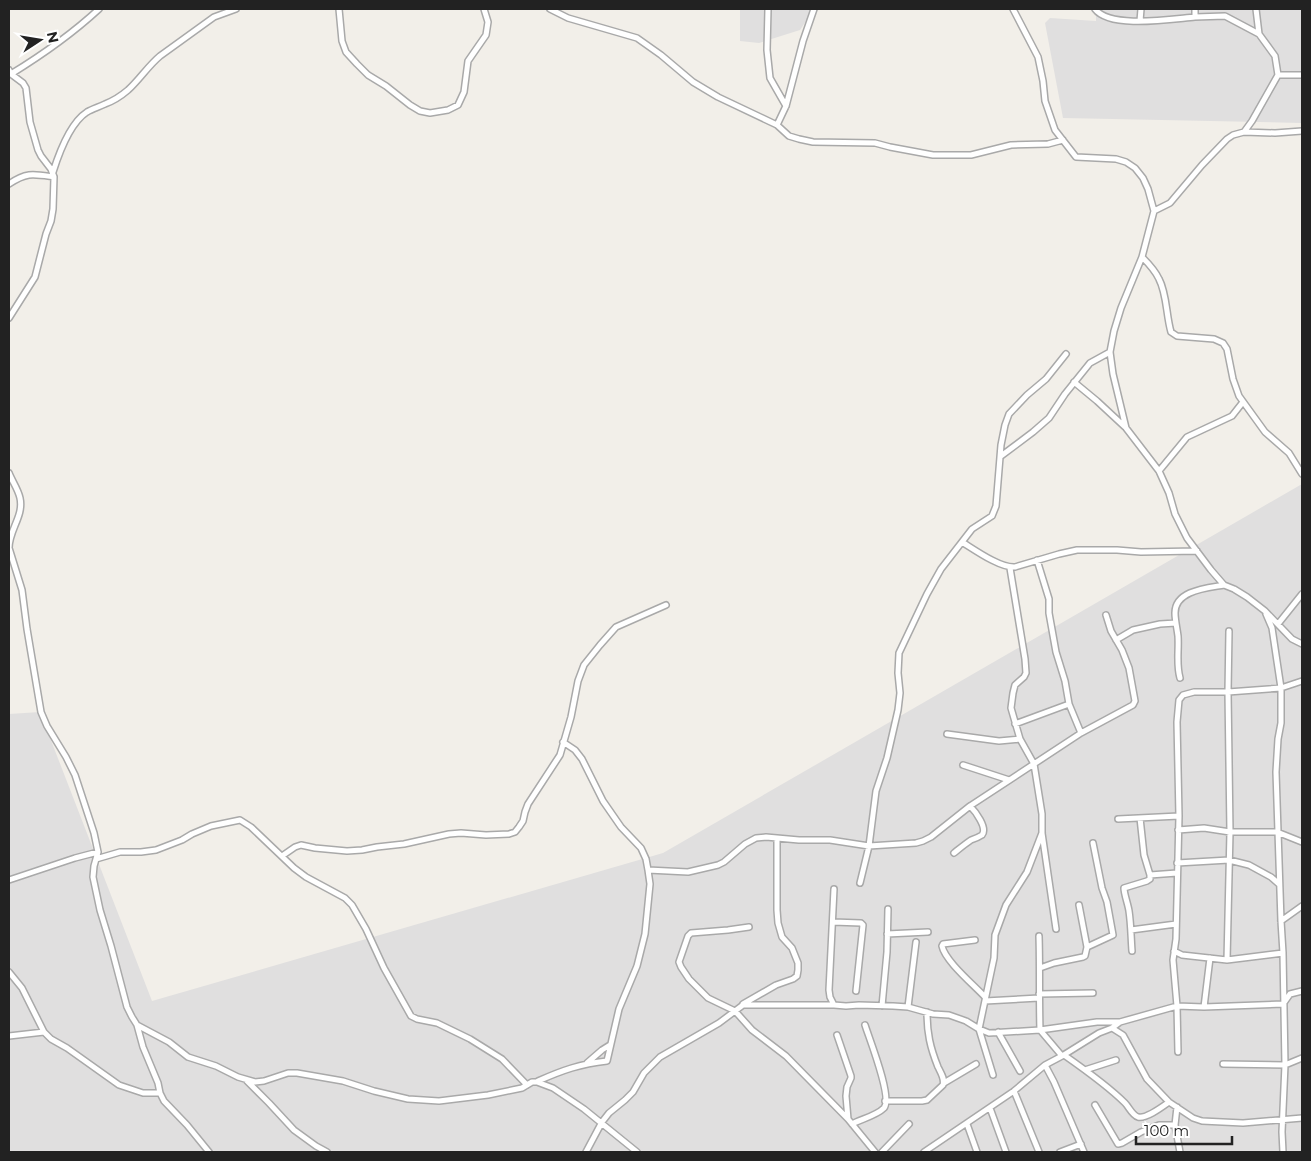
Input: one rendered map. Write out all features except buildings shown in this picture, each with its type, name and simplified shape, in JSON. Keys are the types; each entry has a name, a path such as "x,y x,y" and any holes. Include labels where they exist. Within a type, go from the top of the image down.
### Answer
{"street":[{"path":"53,175 38,150 30,122 26,88 23,82 10,72 33,61 99,9"},
{"path":"9,318 35,277 52,215 53,175 57,160 71,131 81,116 116,99 130,88 160,56 214,17 236,9"},
{"path":"339,9 342,41 346,52 356,64 410,106 420,111 430,112 448,110 458,105 464,92 468,61 486,35 488,22 484,9"},
{"path":"550,9 568,18 637,38 693,82 718,97 777,125 789,136 799,139 813,142 875,143 934,155 971,155 1011,145 1048,144 1063,140"},
{"path":"768,9 767,50 770,78 786,106"},
{"path":"777,125 786,106 803,40 814,9"},
{"path":"1013,9 1038,58 1045,101 1055,130 1076,157 1116,159 1126,162 1134,168 1143,178 1154,211 1142,257 1114,331 1110,352 1126,428"},
{"path":"1096,9 1096,11 1105,16 1117,20 1140,21 1225,16 1259,34 1275,56 1278,75 1244,132"},
{"path":"1140,21 1141,9"},
{"path":"1194,17 1195,9"},
{"path":"1256,9 1259,34"},
{"path":"1278,75 1302,75"},
{"path":"1154,211 1170,203 1227,139 1244,132 1275,133 1302,131"},
{"path":"9,184 27,175 53,175"},
{"path":"1142,257 1151,266 1160,280 1171,332 1177,336 1214,339 1223,343 1227,349 1233,379 1239,396 1265,432 1289,454 1302,474"},
{"path":"1000,456 1034,432 1049,418 1090,363 1110,352"},
{"path":"860,883 869,846 876,792 887,758 898,710 900,693 899,653 927,594 942,569 972,529 992,516 996,506 1001,445 1009,414 1046,379 1066,354"},
{"path":"1074,382 1126,428 1159,471 1174,514 1187,538 1210,570 1224,585 1247,597 1265,611 1292,639 1302,644"},
{"path":"1159,471 1186,437 1232,416 1243,402"},
{"path":"9,473 20,496 21,505 9,541 9,548 22,590 26,628 32,653 32,665 41,712 75,775 94,833 98,852 93,877 100,910 127,1007 137,1025 143,1047 158,1083 160,1094 209,1152"},
{"path":"962,542 992,560 1010,568 1077,550 1196,551"},
{"path":"1037,560 1049,599 1049,614 1056,652 1070,704 1081,733"},
{"path":"1010,568 1026,673 1015,685 1012,692 1011,708 1020,739 1034,764 1056,929"},
{"path":"1180,678 1175,611 1178,601 1181,597 1199,589 1224,585"},
{"path":"1278,624 1302,594"},
{"path":"282,856 301,845 347,851 404,844 449,834 501,835 515,832 523,821 528,804 560,755 571,717 578,681 584,665 616,627 666,606"},
{"path":"1265,611 1272,628 1281,688 1281,722 1276,772 1280,920 1283,953 1285,1064 1282,1120 1283,1152"},
{"path":"648,870 688,872 718,865 756,838 830,840 869,846 916,843 931,837 970,806 1009,780 1081,733 1133,705 1135,701 1129,668 1122,650 1110,631 1106,615"},
{"path":"1116,640 1133,630 1160,624 1176,623"},
{"path":"1228,960 1230,832 1229,631"},
{"path":"1178,1052 1177,1006 1173,969 1176,940 1179,816 1177,716 1179,700 1182,695 1194,692 1228,692 1281,688 1302,681"},
{"path":"1015,724 1070,704"},
{"path":"947,734 999,741 1020,739"},
{"path":"137,1025 169,1042 188,1057 216,1066 246,1080 254,1082 264,1081 297,1072 343,1081 408,1099 439,1101 488,1095 522,1088 532,1082 537,1082 562,1071 607,1061 619,1009 637,966 645,934 650,884 646,859 641,848 621,827 603,802 582,758 563,742"},
{"path":"963,765 1009,780"},
{"path":"954,853 983,832 984,829 977,814 970,806"},
{"path":"1118,819 1179,816"},
{"path":"1132,951 1128,906 1124,888 1150,879 1144,855 1140,818"},
{"path":"96,859 120,852 156,850 211,826 240,820 282,856 286,862 306,877 345,898 352,905 411,1016 437,1023 470,1039 502,1059 527,1085"},
{"path":"1178,830 1204,828 1230,832 1278,832 1302,842"},
{"path":"993,1075 979,1030 994,958 994,935 1006,905 1027,872 1042,833"},
{"path":"586,1152 609,1113 625,1100 644,1073 660,1057 700,1035 735,1012 743,1004 776,985 797,976 798,963 792,948 782,937 778,923 777,838"},
{"path":"1087,947 1113,935 1093,843"},
{"path":"9,880 98,852"},
{"path":"1177,863 1229,860 1249,865 1271,877 1279,884"},
{"path":"1150,875 1177,874"},
{"path":"834,889 829,990 834,1005"},
{"path":"1040,968 1085,956 1087,947 1078,905"},
{"path":"1280,920 1302,906"},
{"path":"882,1006 888,909"},
{"path":"833,922 861,922 863,925 856,991"},
{"path":"1131,930 1176,924"},
{"path":"749,927 691,933 688,936 679,962 681,967 689,979 703,993 735,1012 752,1030 786,1056 850,1121 875,1152"},
{"path":"887,934 928,932"},
{"path":"1039,936 1040,1030 1063,1056 1086,1070 1126,1104 1137,1117 1140,1118 1150,1114 1169,1102"},
{"path":"975,940 943,944 943,953 985,999"},
{"path":"908,1007 916,942"},
{"path":"1174,951 1182,954 1228,960 1283,953"},
{"path":"1204,1006 1210,958"},
{"path":"9,972 22,988 44,1032 51,1039 67,1048 119,1085 143,1093 160,1094"},
{"path":"1283,1004 1290,994 1302,991"},
{"path":"985,999 1093,993"},
{"path":"743,1004 908,1007 949,1015 966,1021 979,1030 989,1032 1040,1030 1097,1022 1120,1022 1177,1006 1283,1004"},
{"path":"927,1012 932,1052 944,1083"},
{"path":"924,1152 1014,1091 1045,1065 1120,1022"},
{"path":"850,1121 878,1112 886,1105 880,1071 865,1025"},
{"path":"1112,1028 1123,1036 1147,1079 1169,1102 1193,1118 1202,1121 1243,1123 1302,1118"},
{"path":"9,1036 44,1032"},
{"path":"998,1032 1020,1071"},
{"path":"837,1035 851,1076 846,1096 850,1121"},
{"path":"587,1064 610,1045"},
{"path":"1223,1064 1285,1064 1302,1058"},
{"path":"1086,1070 1116,1060"},
{"path":"886,1101 927,1100 944,1083 976,1064"},
{"path":"1045,1065 1084,1152"},
{"path":"246,1080 294,1130 327,1152"},
{"path":"537,1082 553,1088 584,1109 637,1152"},
{"path":"1014,1091 1039,1152"},
{"path":"1095,1105 1118,1144 1159,1125 1175,1125"},
{"path":"1176,1106 1175,1125 1180,1152"},
{"path":"990,1108 1006,1152"},
{"path":"882,1152 909,1124"},
{"path":"967,1124 977,1152"},
{"path":"1060,1152 1081,1144"}],"shaded area":[{"path":"740,9 814,9 800,30 759,43 740,41"},
{"path":"1096,9 1302,9 1302,123 1063,118 1045,23 1050,18 1096,21"},
{"path":"1302,484 1302,1152 9,1152 9,714 40,712 152,1001 663,853"}]}
